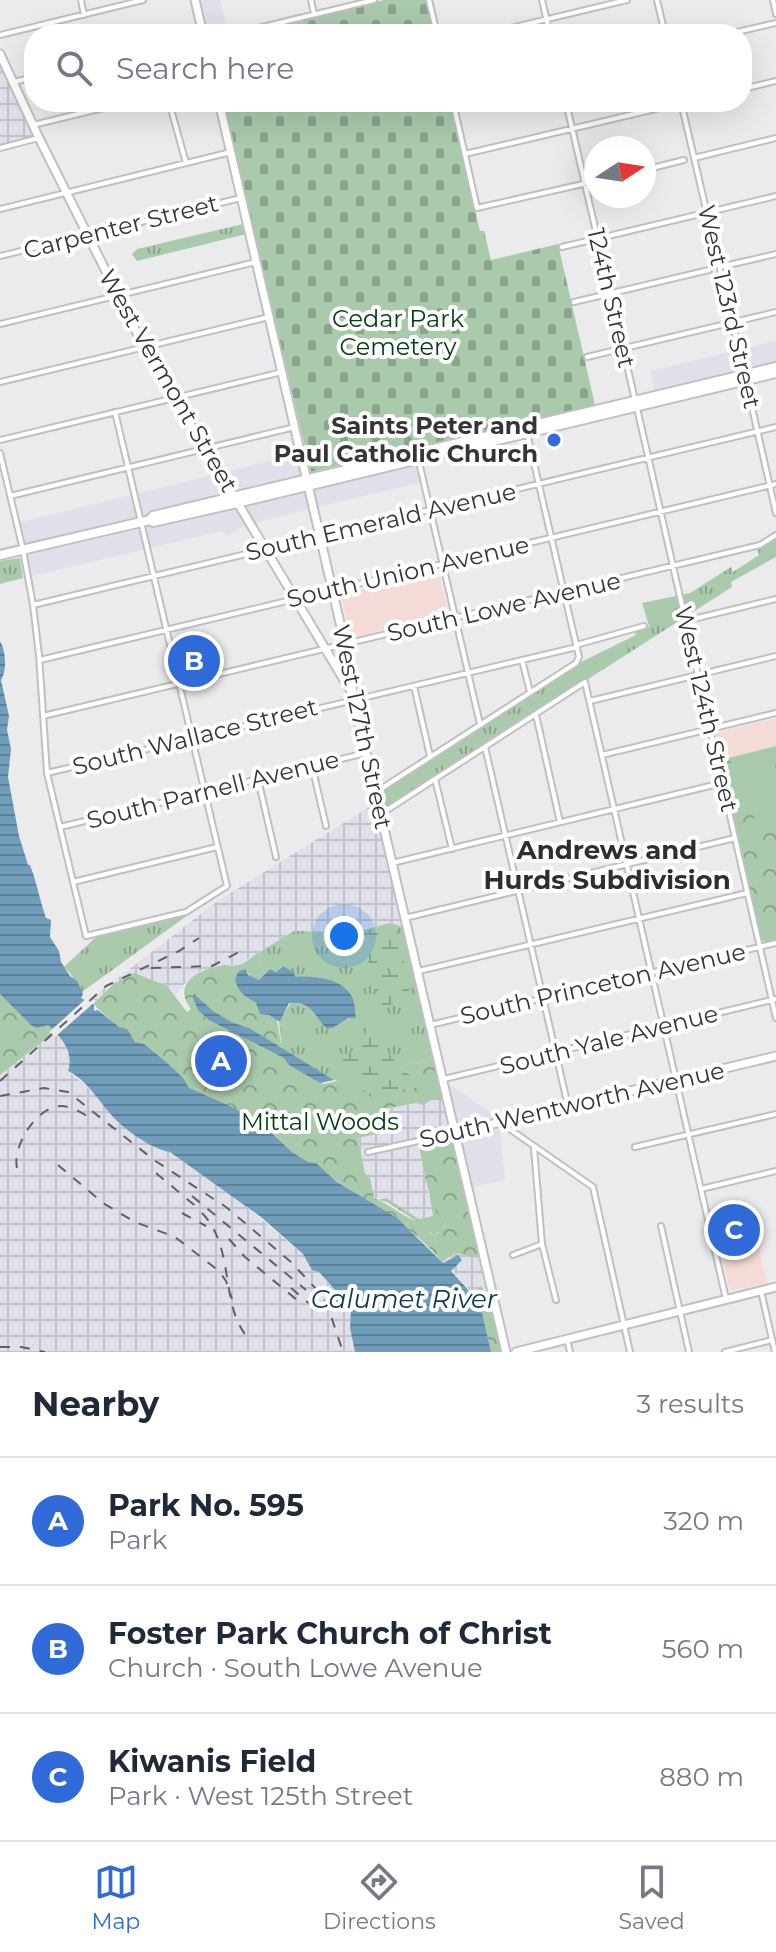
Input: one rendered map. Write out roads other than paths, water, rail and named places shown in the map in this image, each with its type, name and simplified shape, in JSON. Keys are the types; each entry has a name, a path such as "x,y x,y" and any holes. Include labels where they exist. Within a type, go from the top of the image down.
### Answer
{"main road":[{"path":"745,378 776,367"},
{"path":"0,555 145,521 153,522 417,455 776,373"}],"street":[{"path":"81,0 84,15"},
{"path":"46,24 143,0"},
{"path":"195,0 201,24"},
{"path":"311,0 314,14"},
{"path":"274,24 374,0"},
{"path":"429,0 435,24"},
{"path":"542,0 547,24"},
{"path":"526,24 627,0"},
{"path":"657,0 663,24"},
{"path":"773,0 776,14"},
{"path":"752,28 776,23"},
{"path":"0,35 24,29"},
{"name":"West Vermont Street","path":"0,54 24,107"},
{"path":"12,82 24,79"},
{"path":"752,87 776,81"},
{"name":"West Vermont Street","path":"27,112 144,347 354,699"},
{"path":"33,125 87,112"},
{"path":"172,112 186,163"},
{"name":"West 127th Street","path":"221,112 333,590 366,753 506,1352"},
{"path":"455,112 477,208 584,184"},
{"name":"124th Street","path":"568,112 584,180"},
{"path":"465,154 641,112"},
{"name":"West 123rd Street","path":"684,112 745,378 773,485 776,513"},
{"path":"0,148 39,138"},
{"path":"694,158 776,138"},
{"path":"0,209 231,152"},
{"path":"656,167 684,160"},
{"path":"562,247 776,196"},
{"name":"Carpenter Street","path":"0,256 241,198"},
{"name":"124th Street","path":"591,208 636,403"},
{"path":"720,267 776,254"},
{"path":"0,324 256,262"},
{"path":"574,302 709,270"},
{"path":"587,357 776,312"},
{"path":"0,382 269,317"},
{"path":"0,440 282,372"},
{"name":"West 124th Street","path":"636,403 776,1018"},
{"path":"0,453 33,605 40,660 47,773 86,936 186,912 227,886 153,576 145,521 115,412"},
{"path":"10,496 295,427"},
{"name":"South Emerald Avenue","path":"33,605 776,427"},
{"path":"376,792 576,663 579,657 526,430"},
{"path":"417,455 480,724"},
{"name":"South Union Avenue","path":"40,660 773,485"},
{"name":"South Lowe Avenue","path":"43,716 760,545 776,535"},
{"path":"685,621 776,599"},
{"name":"South Wallace Street","path":"47,773 522,660 644,626"},
{"path":"590,701 776,656"},
{"path":"522,660 530,692"},
{"path":"381,814 585,682 726,1299"},
{"path":"414,686 430,756"},
{"path":"602,755 776,713"},
{"path":"535,714 560,822"},
{"path":"485,747 568,1106"},
{"name":"South Parnell Avenue","path":"60,827 366,753"},
{"path":"312,766 326,826"},
{"path":"258,779 276,857"},
{"path":"435,779 452,849"},
{"path":"392,863 722,783"},
{"path":"405,918 735,838"},
{"path":"73,882 217,847"},
{"path":"418,972 747,893"},
{"name":"South Princeton Avenue","path":"430,1025 776,943"},
{"name":"South Yale Avenue","path":"443,1080 774,999"},
{"name":"South Wentworth Avenue","path":"368,1152 776,1056"},
{"path":"635,1147 776,1114"},
{"path":"500,1122 593,1187 630,1352"},
{"path":"534,1147 542,1244 556,1300"},
{"path":"701,1189 776,1171"},
{"path":"661,1226 689,1352"},
{"path":"513,1255 542,1244"},
{"path":"516,1352 776,1287"},
{"path":"761,1291 775,1352"},
{"path":"567,1339 570,1352"},
{"path":"725,1352 772,1340"}],"water":[{"name":"Calumet River","path":"0,641 5,655 1,680 9,716 7,730 11,749 8,777 19,836 46,918 51,920 50,937 59,951 61,962 77,981 83,994 81,998 94,1005 94,1011 98,1010 119,1027 127,1029 135,1042 144,1044 166,1062 189,1088 232,1107 268,1130 292,1152 308,1162 316,1163 337,1182 397,1218 443,1263 458,1255 462,1260 451,1271 480,1303 491,1352 355,1352 350,1328 351,1309 335,1301 337,1292 319,1272 312,1270 303,1254 261,1217 170,1152 145,1142 120,1124 85,1083 68,1071 70,1058 58,1035 48,1025 37,1028 31,1025 0,994"},
{"path":"283,966 296,977 320,978 343,987 353,999 356,1018 326,1028 307,1006 296,1003 289,1003 280,1022 269,1015 260,1014 256,1003 240,991 235,979 239,971 246,969 248,975 259,980 270,969 276,972"},
{"path":"194,994 213,1011 249,1028 334,1080 320,1083 289,1065 284,1058 209,1020 198,1010"}],"railway":[{"path":"0,1081 106,986 199,938"},
{"path":"151,968 212,966 239,952"},
{"path":"0,1096 44,1088 68,1092 154,1160 226,1207 291,1262 317,1290 327,1304 343,1352"},
{"path":"17,1168 16,1159 22,1139 43,1113 65,1106 90,1118"},
{"path":"58,1165 103,1203 135,1222 175,1237 219,1271 232,1299"},
{"path":"156,1173 199,1209"},
{"path":"192,1196 306,1290"},
{"path":"182,1213 206,1226"},
{"path":"202,1213 220,1244 234,1313 251,1341"},
{"path":"229,1239 245,1257 297,1300"},
{"path":"291,1288 318,1311"},
{"path":"0,1347 45,1352"}],"place":[{"name":"Saints Peter and Paul Catholic Church","path":"554,440"},
{"name":"Foster Park Church of Christ","path":"194,661"},
{"name":"Park No. 595","path":"221,1061"},
{"name":"Kiwanis Field","path":"734,1230"}],"district":[{"name":"Andrews and Hurds Subdivision","path":"607,865"}],"park label":[{"name":"Cedar Park Cemetery","path":"398,333"},
{"name":"Mittal Woods","path":"320,1122"}]}
